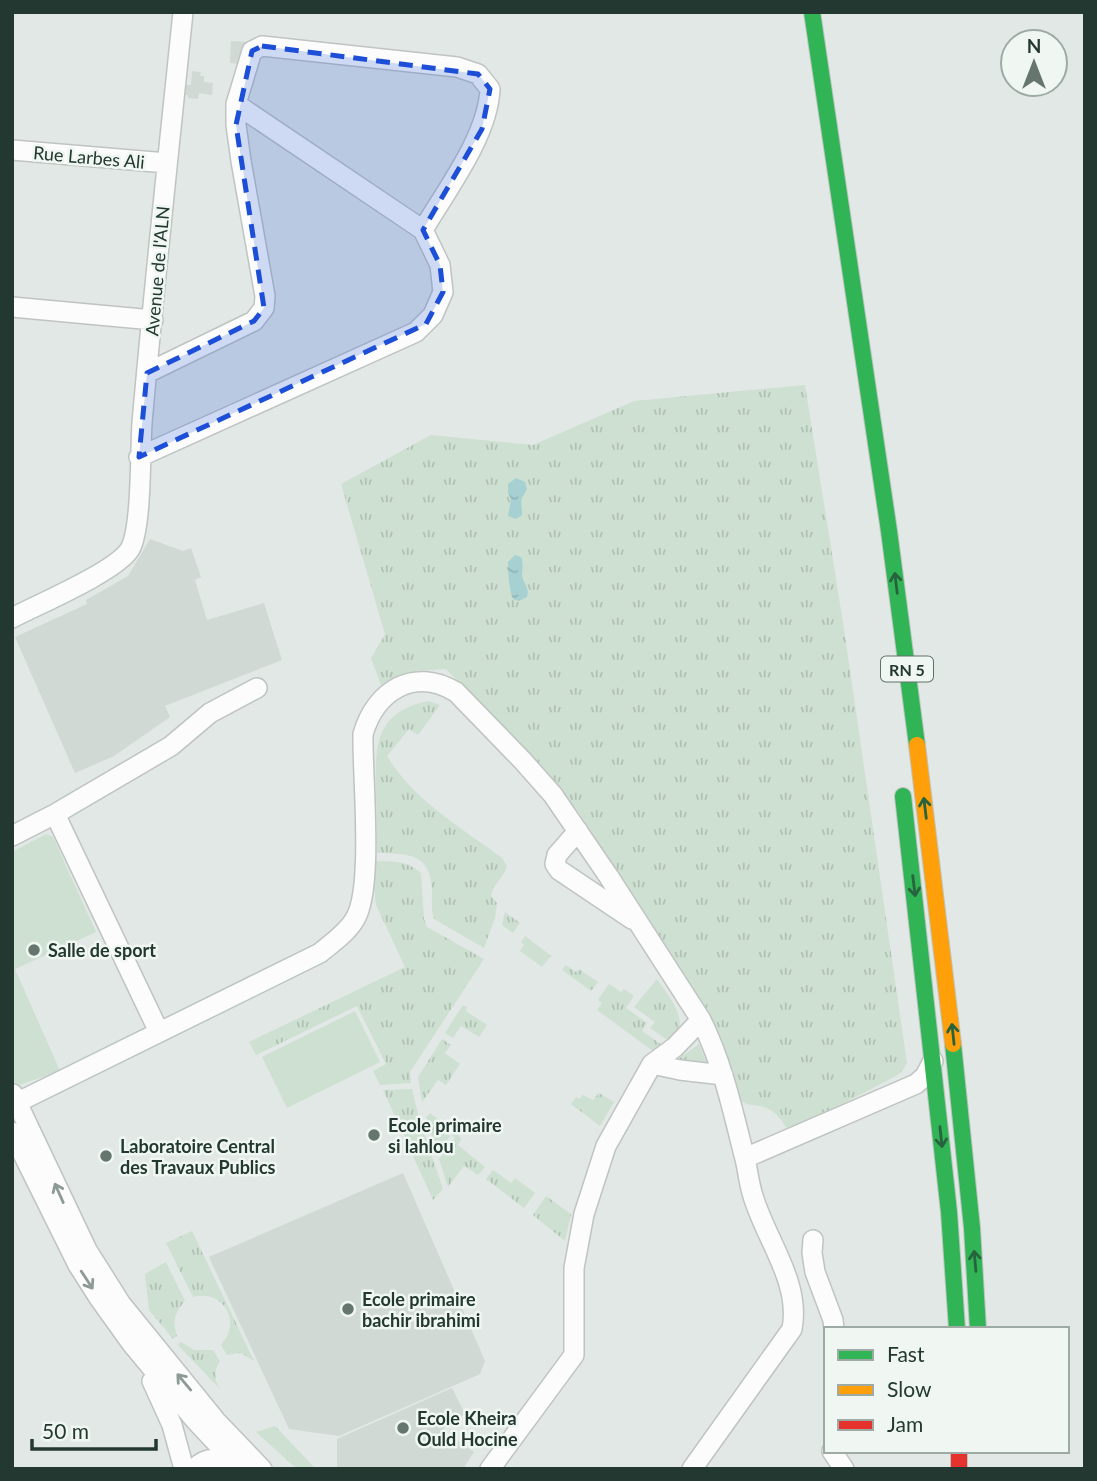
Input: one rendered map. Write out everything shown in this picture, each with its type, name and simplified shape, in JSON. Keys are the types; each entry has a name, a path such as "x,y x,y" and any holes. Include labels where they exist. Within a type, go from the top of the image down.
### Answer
{"main road":[{"name":"RN 5","path":"812,12 889,531 939,916 970,1214 978,1327"},
{"path":"902,786 933,1061 956,1288 957,1327"}],"street":[{"name":"Avenue de l'ALN","path":"12,618 107,570 131,548 136,530 139,457 183,12"},
{"path":"147,373 254,321 264,308 265,296 236,125 236,104 253,51 262,46 457,67 478,74 490,89 489,108 482,129 423,230"},
{"path":"139,457 416,332 433,315 443,292 440,265 423,230 236,104"},
{"name":"Rue Larbes Ali","path":"12,150 167,163"},
{"path":"12,307 153,320"},
{"path":"262,1469 216,1421 121,1304 76,1228 14,1100 320,953 346,932 357,918 362,900 365,851 363,734 367,719 385,696 405,684 428,680 443,684 456,692 553,795 701,1020 713,1044 745,1157 752,1196 784,1271 795,1315 792,1329 692,1469"},
{"path":"12,836 171,746 210,713 257,688"},
{"path":"55,814 159,1032"},
{"path":"578,831 557,855 555,863 559,870 639,924"},
{"path":"490,1469 574,1355 574,1268 584,1214 606,1146 652,1064 675,1047 701,1020"},
{"path":"745,1157 916,1084 925,1076 933,1061"},
{"path":"652,1064 723,1075"},
{"path":"916,1084 936,1097"},
{"path":"12,1132 78,1265 132,1343 195,1420 241,1468"},
{"path":"813,1240 813,1261 834,1327"},
{"path":"132,1343 162,1399 184,1469"},
{"path":"833,1453 844,1469"},
{"path":"194,1469 211,1458 221,1459 241,1468"}],"highlighted area":[{"path":"262,46 478,74 490,89 482,129 423,230 440,265 443,292 426,324 139,457 147,373 254,321 264,308 236,125 252,51"}],"shaded area":[{"path":"231,41 249,42 241,64 230,63"},
{"path":"192,71 201,72 200,76 204,76 204,82 213,83 212,95 199,93 198,99 184,95 185,85 191,85"},
{"path":"150,539 183,551 191,548 201,577 195,580 207,620 264,603 282,660 165,706 170,717 114,756 75,773 15,637 87,604 86,600 128,576"},
{"name":"Ecole primaire bachir ibrahimi","path":"403,1173 485,1361 480,1374 339,1436 289,1429 209,1257"},
{"name":"Ecole Kheira Ould Hocine","path":"452,1388 465,1414 446,1425 443,1431 474,1452 463,1469 337,1469 337,1439"}],"green space":[{"path":"805,385 844,629 907,1063 902,1072 894,1077 789,1132 774,1112 739,1099 722,1043 710,1019 578,811 540,765 446,669 415,671 381,685 371,658 385,634 341,484 431,435 533,445 634,401"},
{"path":"428,701 440,705 418,735 409,729 387,756 424,800 502,858 507,866 492,892 491,896 497,903 495,918 484,948 434,919 431,878 423,863 408,855 377,853 376,760 381,734 397,714 410,706"},
{"name":"Salle de sport","path":"46,834 53,837 96,932 15,969 60,1071 16,1086 12,1077 12,852"},
{"path":"375,861 405,864 421,873 427,927 484,959 410,1072 411,1083 380,1085 373,1071 386,1064 357,1006 256,1055 249,1042 405,967 376,905"},
{"path":"505,912 520,923 513,933 502,925"},
{"path":"525,936 551,956 542,967 520,951"},
{"path":"566,965 576,972 579,969 598,982 591,991 562,970"},
{"path":"657,979 673,1002 680,1021 676,1033 669,1041 650,1028 655,1022 634,1007"},
{"path":"609,984 634,996 626,1008 647,1023 642,1031 662,1045 653,1051 597,1010 602,1003 598,1000"},
{"path":"463,1005 467,1007 466,1011 487,1025 479,1037 461,1026 453,1038 445,1033"},
{"path":"355,1011 380,1062 287,1108 262,1057"},
{"path":"442,1039 451,1045 445,1053 460,1064 446,1085 438,1080 422,1102 418,1077"},
{"path":"699,1044 707,1064 677,1060"},
{"path":"412,1089 443,1189 433,1200 383,1090"},
{"path":"599,1093 614,1102 600,1126 571,1104 576,1097 579,1099 583,1095 593,1100"},
{"path":"430,1113 450,1128 447,1132 450,1136 438,1153 426,1118"},
{"path":"452,1129 462,1139 458,1145 485,1167 478,1175 464,1166 448,1187 439,1159 455,1138 450,1133"},
{"path":"493,1170 511,1183 515,1178 535,1193 524,1208 486,1179"},
{"path":"546,1196 571,1214 565,1241 533,1215"},
{"path":"192,1231 254,1361 241,1353 227,1355 221,1345 230,1327 226,1309 213,1298 193,1297 166,1243"},
{"path":"166,1262 185,1301 175,1317 177,1336 173,1339 149,1310 145,1274"},
{"path":"181,1342 194,1350 213,1350 220,1361 215,1376 221,1390 178,1345"},
{"path":"275,1426 316,1469 297,1469 256,1432"}],"water":[{"path":"516,478 525,482 527,489 521,500 522,515 516,519 508,516 511,499 508,484"},
{"path":"515,555 521,557 522,575 528,591 527,597 519,601 513,599 509,576 508,562"}],"traffic: fast":[{"path":"812,12 889,531 917,745"},
{"path":"903,796 949,1212 957,1327"},
{"path":"953,1044 972,1228 978,1327"}],"traffic: slow":[{"path":"917,745 953,1044"}],"traffic: jam":[{"path":"959,1453 959,1469"}],"place":[{"name":"Salle de sport","path":"34,950"},
{"name":"Ecole primaire si lahlou","path":"374,1135"},
{"name":"Laboratoire Central des Travaux Publics","path":"106,1156"},
{"name":"Ecole primaire bachir ibrahimi","path":"348,1309"},
{"name":"Ecole Kheira Ould Hocine","path":"403,1428"}]}
